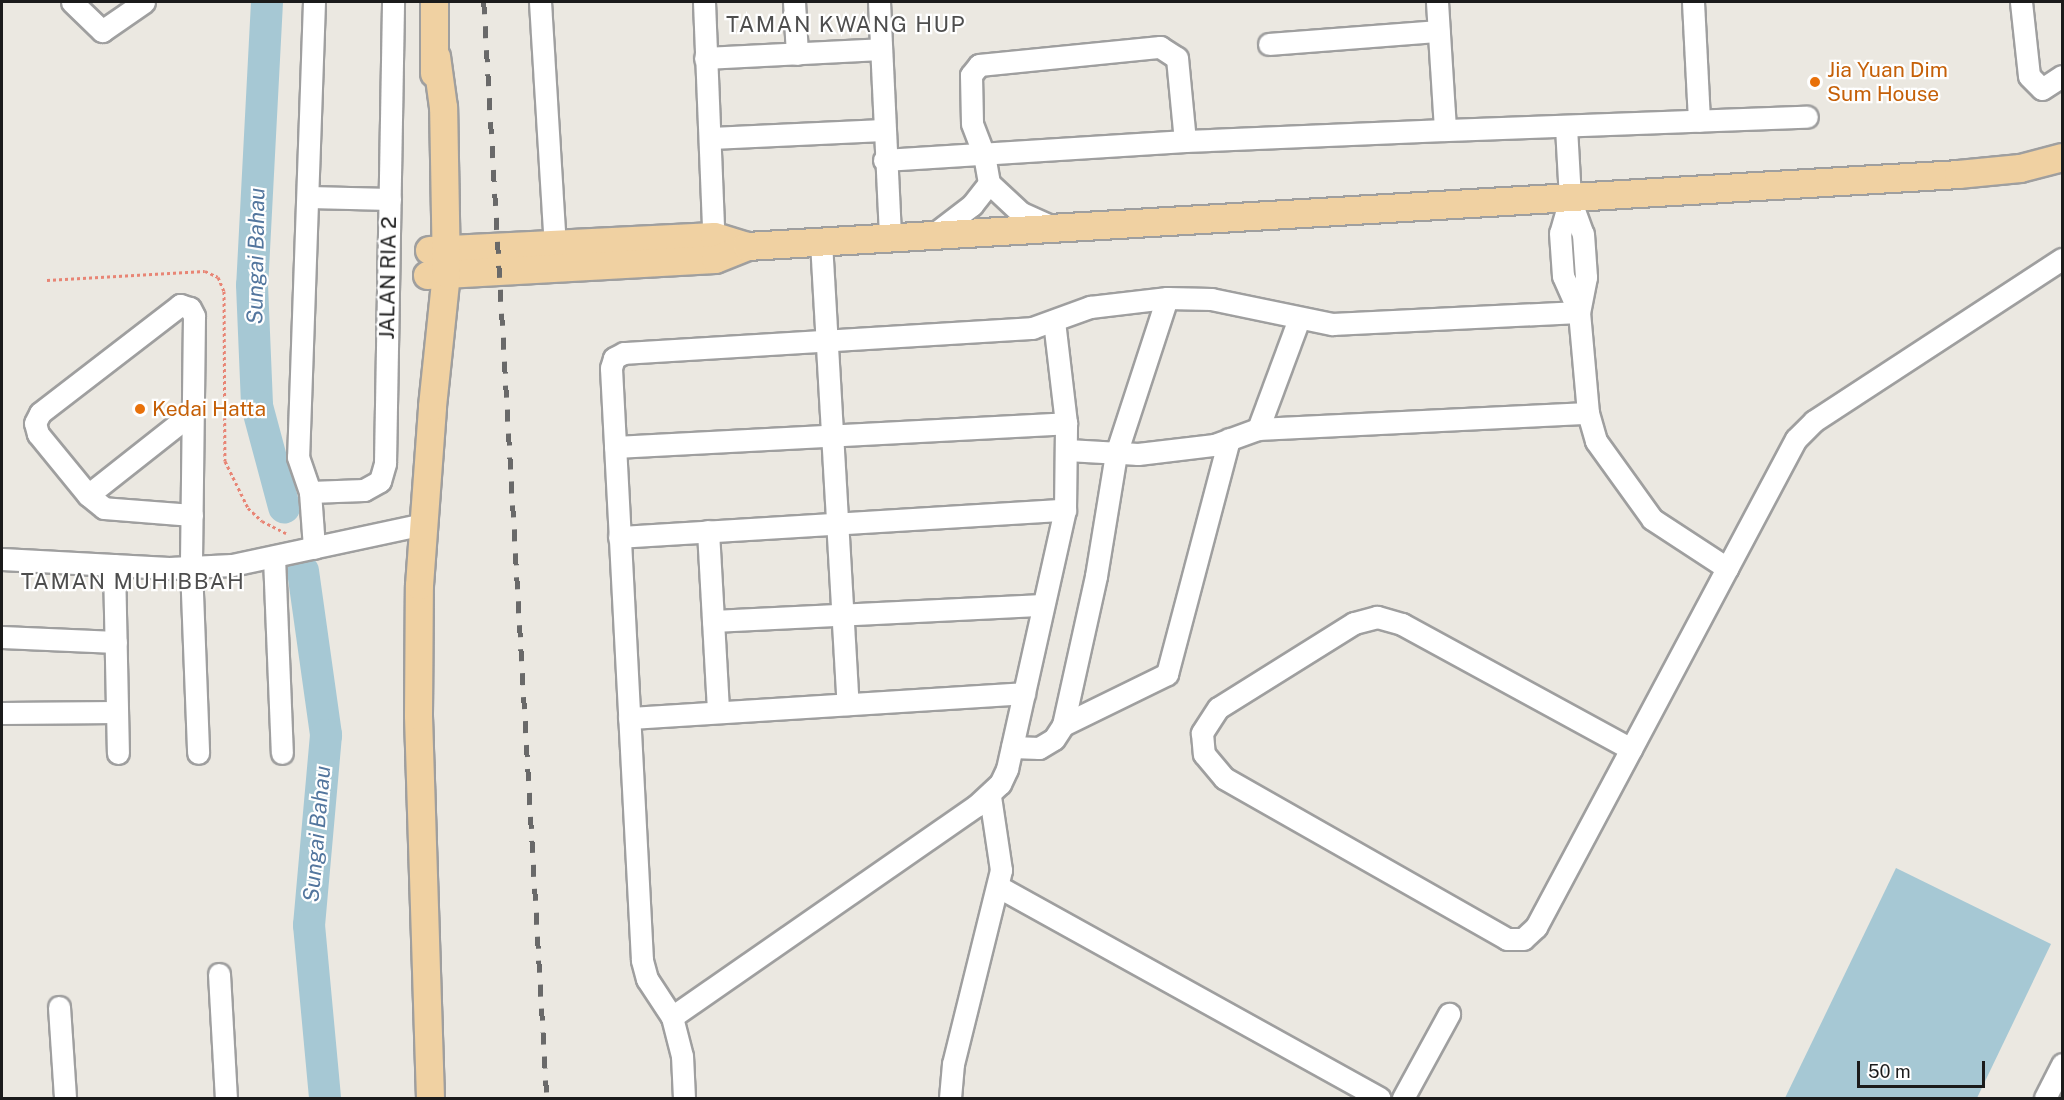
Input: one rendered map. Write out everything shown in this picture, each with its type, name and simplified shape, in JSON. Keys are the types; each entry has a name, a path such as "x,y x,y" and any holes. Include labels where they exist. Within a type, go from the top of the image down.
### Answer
{"main road":[{"path":"430,1098 418,715 423,524 432,406 437,262 435,2"},
{"path":"437,262 500,273 714,248 1453,201 1570,200 1958,174 2020,168 2062,157"},
{"path":"437,262 555,244 714,248"}],"street":[{"path":"72,2 102,31 144,2"},
{"path":"314,2 309,196 298,457 310,492 314,548"},
{"name":"JALAN RIA 2","path":"310,492 364,490 380,481 384,472 393,2"},
{"path":"540,2 555,244"},
{"path":"704,2 714,248"},
{"path":"794,2 797,54"},
{"path":"879,2 884,160 890,237"},
{"path":"1437,2 1445,130"},
{"path":"1693,2 1699,121"},
{"path":"2021,2 2030,76 2042,89 2062,76"},
{"path":"1269,44 1439,31"},
{"path":"1053,227 1020,212 989,183 984,155 972,123 971,75 980,65 1160,47 1177,58 1185,141"},
{"path":"705,58 880,50"},
{"path":"884,160 1185,141 1807,117"},
{"path":"1566,127 1570,200 1560,233 1563,276 1579,312 1588,413 1604,454 1652,519 1727,568"},
{"path":"711,138 883,130"},
{"path":"934,234 972,205 989,183"},
{"path":"309,196 390,199"},
{"path":"821,242 848,704"},
{"path":"1631,749 1402,624 1377,617 1354,623 1218,708 1202,734 1204,754 1224,778 1515,940 1536,927 1631,749 1727,568 1804,429 2062,259"},
{"path":"684,1098 682,1056 672,1017 647,979 642,960 610,368 619,355 1032,328 1090,307 1167,298 1211,300 1332,324 1579,312"},
{"path":"1012,747 1039,748 1054,740 1064,725 1096,576 1116,454 1167,298"},
{"path":"192,515 114,511 88,495 38,434 35,423 40,414 180,305 190,308 194,316 192,515 191,567 198,753"},
{"path":"1258,429 1299,319"},
{"path":"672,1017 990,796 1006,769 1065,510 1066,423 1054,321"},
{"path":"88,495 193,412"},
{"path":"1067,450 1116,454 1214,445 1258,429 1588,413"},
{"path":"615,447 1066,423"},
{"path":"1064,725 1167,674 1229,439"},
{"path":"620,537 1065,510"},
{"path":"2,559 191,567 274,557 423,524"},
{"path":"708,531 718,712"},
{"path":"274,557 282,753"},
{"path":"114,565 118,753"},
{"path":"713,621 1043,605"},
{"path":"2,637 116,642"},
{"path":"629,718 1024,693"},
{"path":"2,713 117,712"},
{"path":"950,1098 953,1064 999,887 1001,850 990,796"},
{"path":"999,887 1379,1098"},
{"path":"219,974 226,1098"},
{"path":"59,1007 65,1098"},
{"path":"1403,1098 1449,1014"},
{"path":"2044,1098 2062,1064"}],"water":[{"path":"1896,868 2051,944 1977,1098 1785,1098"}],"waterway":[{"name":"Sungai Bahau","path":"267,2 252,285 257,406 284,507"},
{"name":"Sungai Bahau","path":"303,571 326,735 309,925 325,1098"}],"railway":[{"path":"484,2 547,1098"}],"place":[{"name":"Jia Yuan Dim Sum House","path":"1815,82"},
{"name":"Kedai Hatta","path":"140,409"}],"district":[{"name":"TAMAN KWANG HUP","path":"846,25"},
{"name":"TAMAN MUHIBBAH","path":"133,582"}]}
